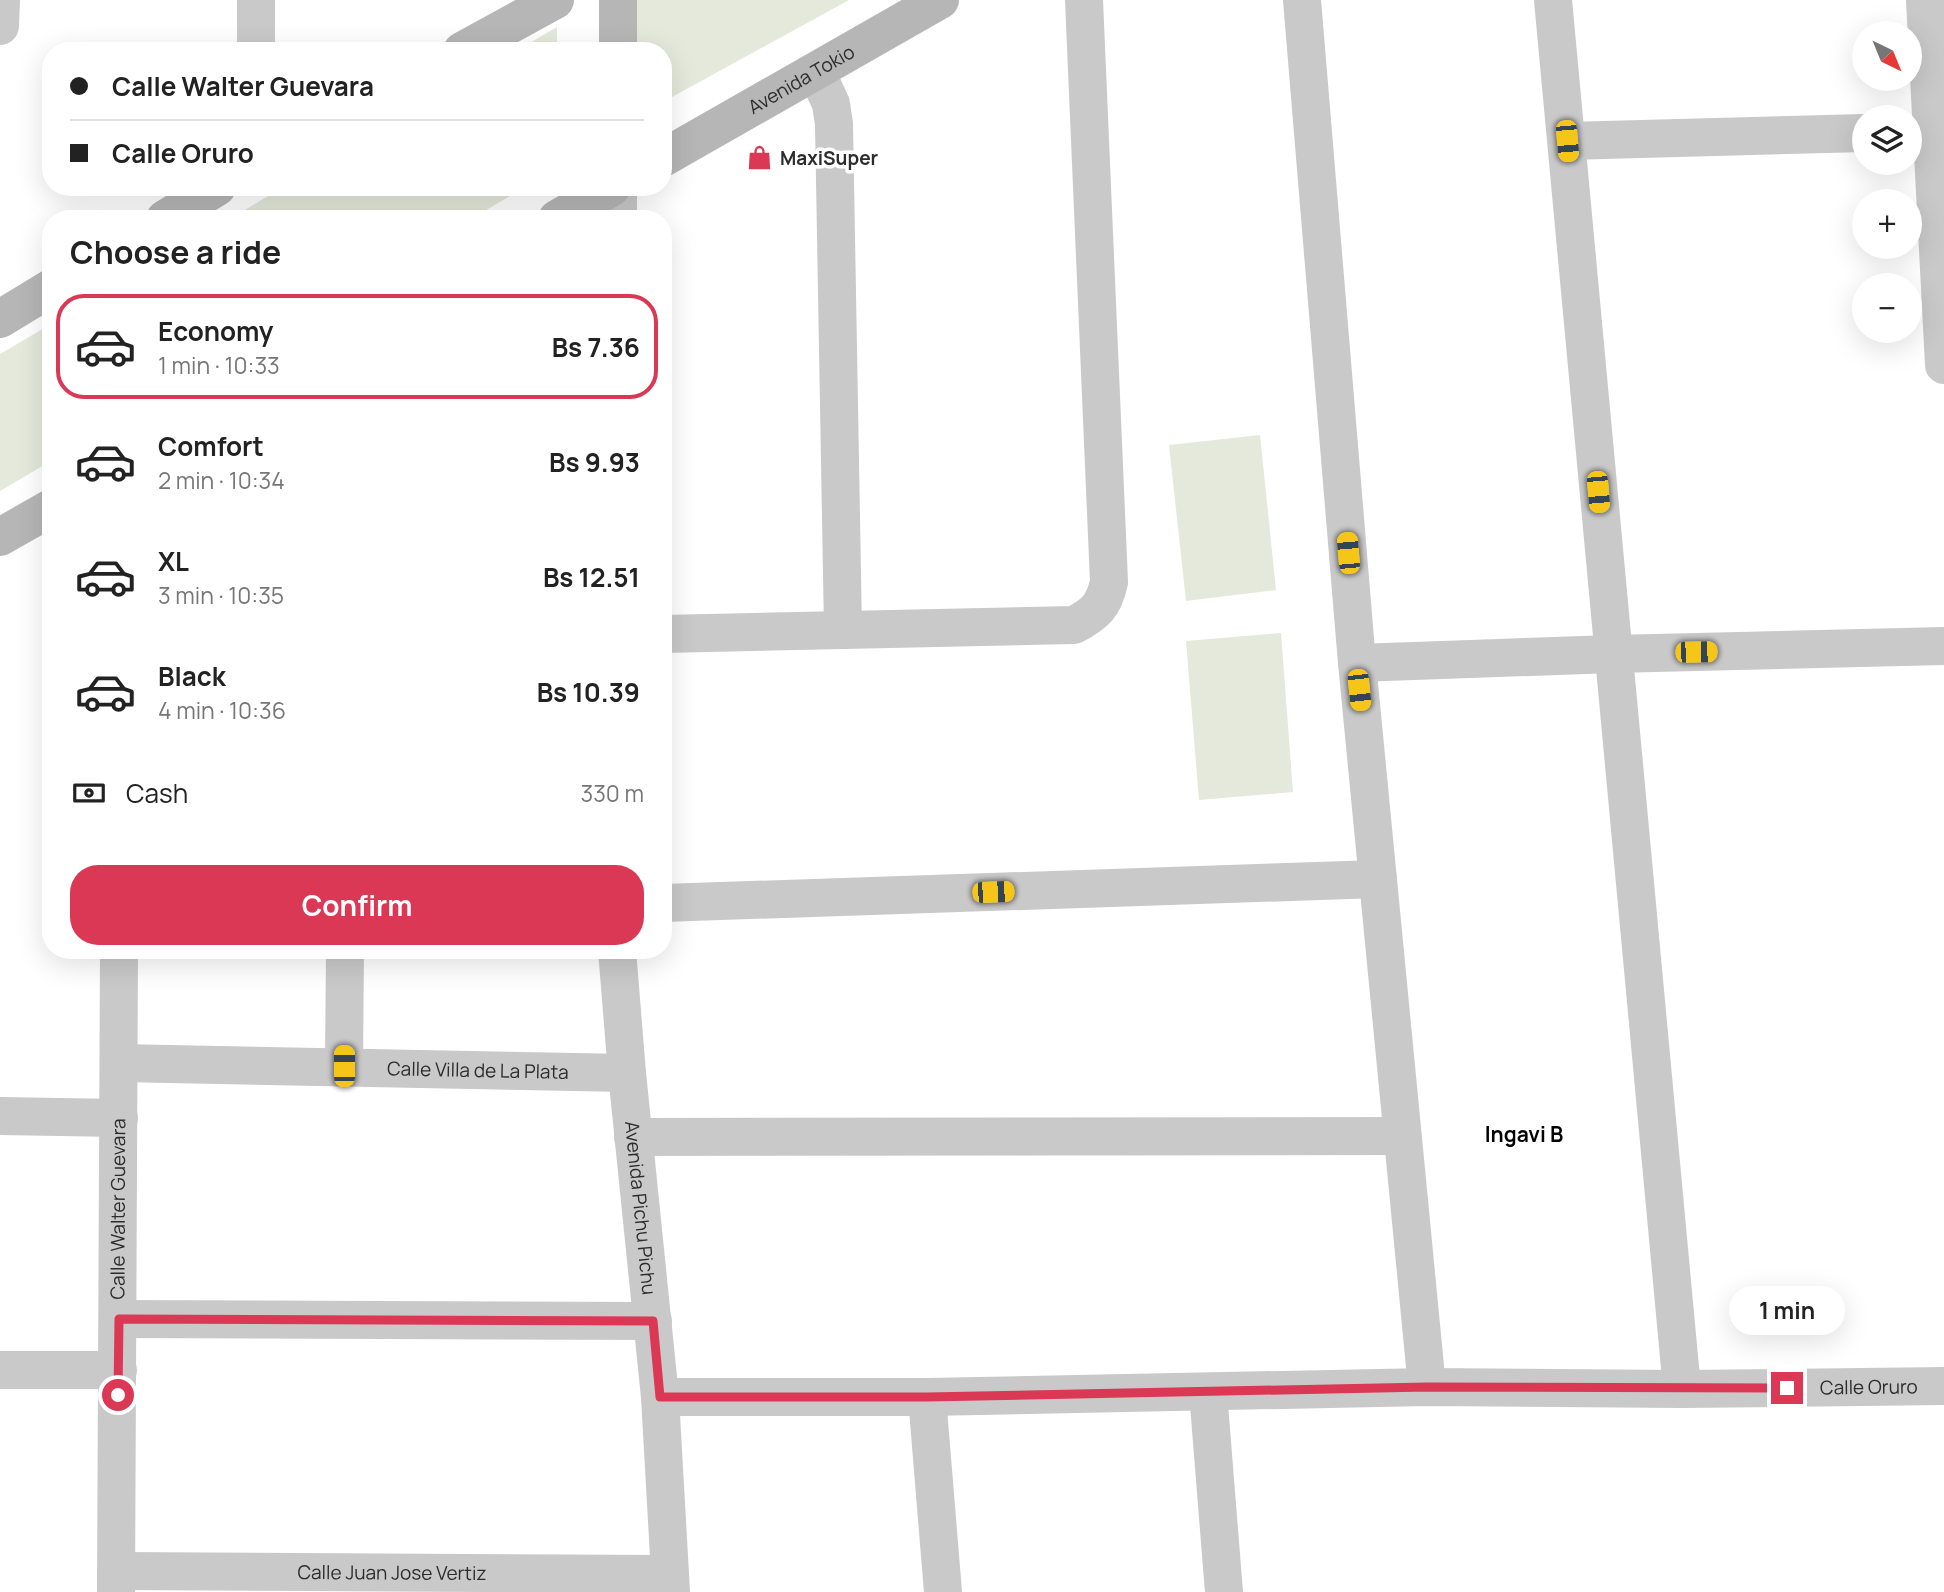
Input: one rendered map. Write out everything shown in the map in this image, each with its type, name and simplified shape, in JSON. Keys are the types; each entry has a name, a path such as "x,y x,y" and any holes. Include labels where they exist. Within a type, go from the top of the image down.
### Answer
{"street":[{"path":"0,26 1,0"},
{"path":"256,0 256,42"},
{"path":"478,42 555,0"},
{"path":"618,0 618,42"},
{"name":"Avenida Tokio","path":"672,153 940,0"},
{"path":"672,634 1074,625 1088,618 1105,601 1109,582 1084,0"},
{"path":"1302,0 1357,663 1427,1387"},
{"path":"1553,0 1682,1389"},
{"path":"1922,105 1925,0"},
{"path":"816,71 831,104 834,124 843,630"},
{"path":"1567,141 1852,133"},
{"path":"1922,142 1944,365"},
{"path":"180,210 202,196"},
{"path":"572,210 597,196"},
{"path":"0,319 42,293"},
{"path":"0,537 42,513"},
{"path":"1357,663 1944,646"},
{"path":"672,903 1378,879"},
{"name":"Calle Walter Guevara","path":"116,1582 120,959"},
{"path":"344,1066 345,959"},
{"name":"Avenida Pichu Pichu","path":"618,959 660,1397 670,1583"},
{"name":"Calle Villa de La Plata","path":"119,1063 627,1073"},
{"path":"0,1116 119,1118"},
{"path":"633,1137 1401,1136"},
{"path":"119,1319 653,1321"},
{"path":"0,1370 118,1370"},
{"name":"Calle Oruro","path":"660,1397 927,1397 1427,1387 1682,1389 1944,1386"},
{"path":"1208,1392 1224,1592"},
{"path":"927,1397 943,1592"},
{"name":"Calle Juan Jose Vertiz","path":"116,1582 670,1583"}],"shaded area":[{"path":"626,0 849,0 672,97 672,42 627,42"},
{"path":"557,27 557,42 531,42"},
{"path":"268,196 510,196 486,210 245,210"},
{"path":"42,329 42,466 0,491 0,354"},
{"path":"1260,435 1276,590 1186,601 1169,445"},
{"path":"1281,633 1293,792 1199,800 1186,641"}],"place":[{"name":"MaxiSuper","path":"760,158"}],"district":[{"name":"Ingavi B","path":"1524,1134"}],"route":[{"path":"118,1395 119,1319 653,1321 660,1397 927,1397 1427,1387 1787,1388"}]}
